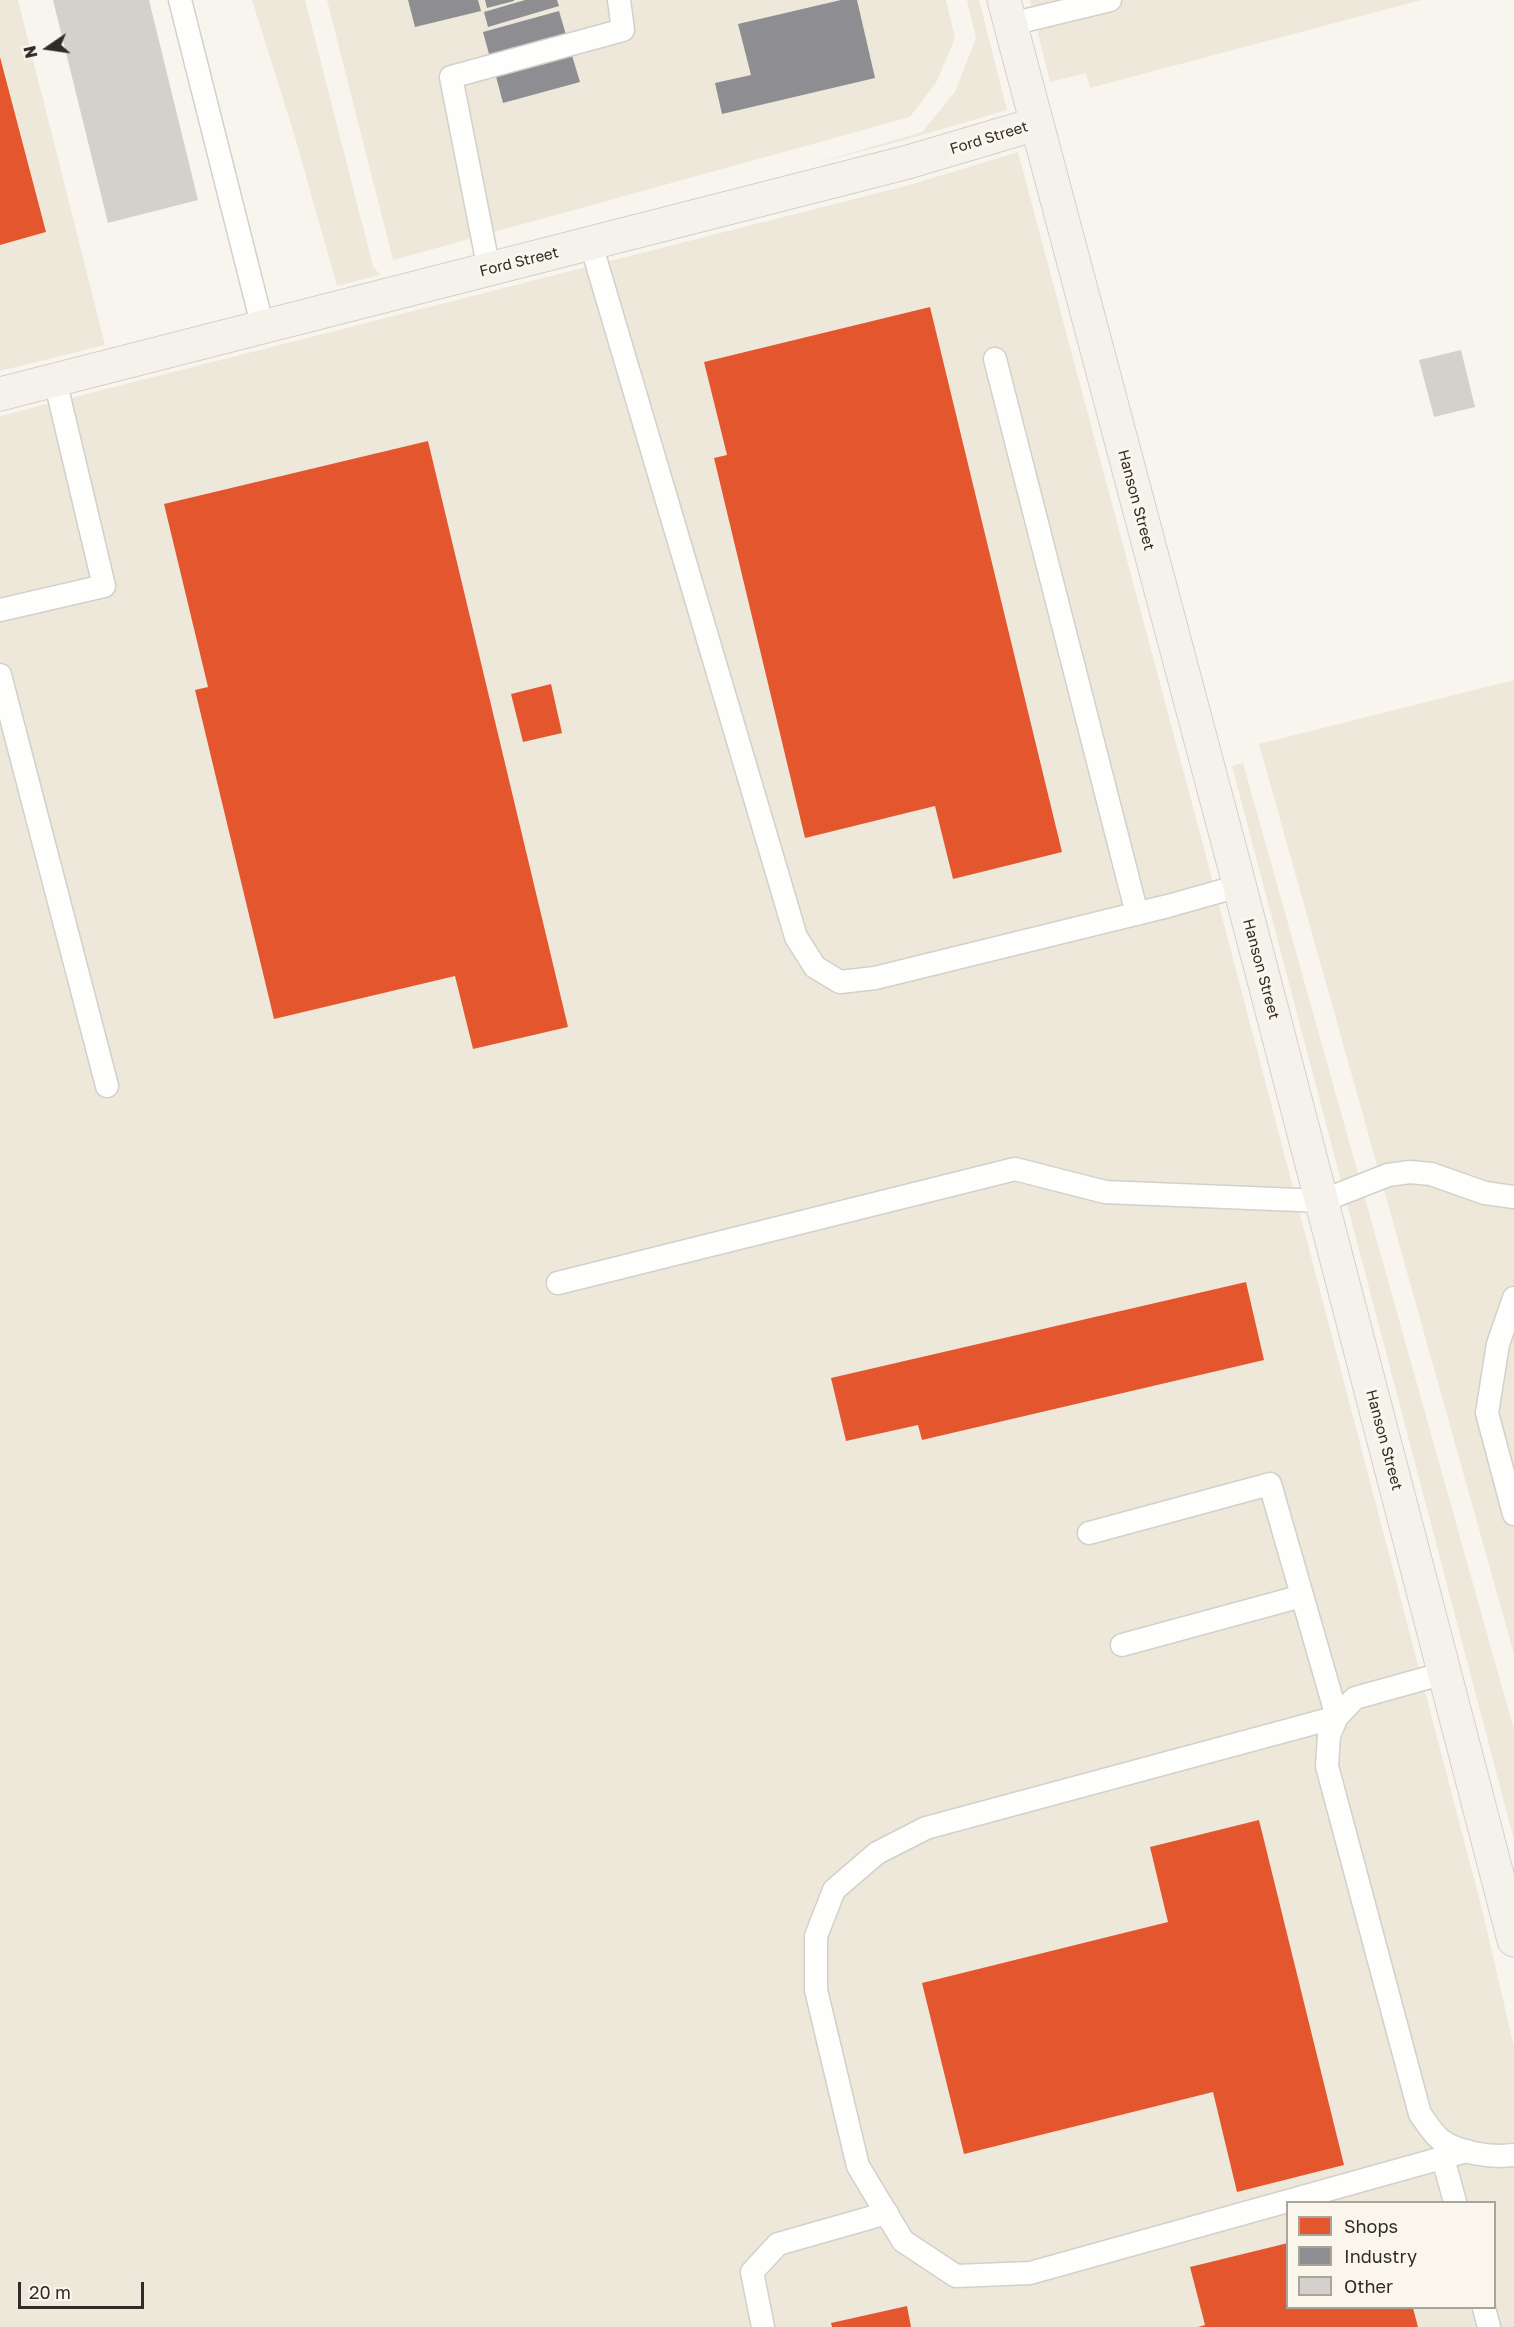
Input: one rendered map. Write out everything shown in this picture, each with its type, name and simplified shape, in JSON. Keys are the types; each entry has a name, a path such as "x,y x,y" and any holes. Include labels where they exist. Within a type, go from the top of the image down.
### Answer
{"street":[{"name":"Hanson Street","path":"1008,12 1514,1940"},
{"name":"Ford Street","path":"0,394 908,162 1036,124"}],"lane":[{"path":"180,0 263,328"},
{"path":"489,270 452,77 623,30 619,0"},
{"path":"1008,12 1110,0"},
{"path":"591,244 796,937 815,967 840,982 874,978 1137,914 1239,886"},
{"path":"995,359 1137,914"},
{"path":"0,610 104,586 56,380"},
{"path":"0,675 107,1086"},
{"path":"558,1283 1015,1169 1105,1192 1322,1202 1388,1175 1410,1172 1431,1174 1485,1193 1514,1197"},
{"path":"1514,1298 1498,1344 1487,1413 1514,1514"},
{"path":"1089,1533 1270,1484 1337,1717"},
{"path":"1122,1645 1302,1596"},
{"path":"1445,1673 1355,1698 1337,1717 1329,1735 1328,1766 1420,2114 1441,2140 1467,2151 1496,2157 1514,2155"},
{"path":"1286,2202 1030,2273 956,2276 903,2241 858,2166 816,1990 816,1936 834,1890 877,1852 926,1828 1337,1717"},
{"path":"1289,2201 1467,2151"},
{"path":"1443,2158 1455,2201"},
{"path":"763,2327 752,2272 778,2244 886,2213"},
{"path":"1484,2309 1489,2327"}],"shaded area":[{"path":"0,0 18,0 105,345 0,371"},
{"path":"252,0 305,0 373,266 380,275 337,286 295,137"},
{"path":"327,0 946,0 955,38 937,81 910,117 393,260"},
{"path":"967,0 979,0 1007,110 810,165 922,132 955,92 976,38"},
{"path":"1030,0 1421,0 1090,88 1086,73 1050,82"},
{"path":"1018,152 1209,867 1482,1909 1514,2047 1514,2327 0,2327 0,416 913,184"},
{"path":"1514,680 1514,1654 1259,744"},
{"path":"1243,763 1514,1730 1514,1840 1232,766"}],"building: Shops":[{"path":"0,57 46,232 0,245"},
{"path":"930,307 1062,852 953,879 935,806 805,838 714,458 727,455 704,362"},
{"path":"428,441 568,1027 473,1049 455,976 274,1019 195,690 208,687 164,504"},
{"path":"551,684 562,733 523,742 511,694"},
{"path":"1246,1282 1264,1360 922,1440 918,1425 846,1441 831,1378"},
{"path":"1259,1820 1344,2165 1237,2192 1213,2092 964,2154 922,1983 1168,1922 1150,1847"},
{"path":"1286,2243 1286,2309 1413,2309 1418,2327 1198,2327 1205,2325 1190,2267"},
{"path":"907,2306 911,2327 832,2327 831,2323"}],"building: Industry":[{"path":"408,0 478,0 481,11 415,27"},
{"path":"485,0 514,0 514,1 487,8"},
{"path":"525,0 557,0 559,6 488,27 484,12"},
{"path":"841,0 857,0 875,78 722,114 715,83 751,75 738,24"},
{"path":"559,11 569,45 492,65 483,32"},
{"path":"570,49 580,82 503,103 494,69"}],"building: Other":[{"path":"53,0 149,0 198,200 108,223"},
{"path":"1461,350 1475,407 1434,417 1419,360"}]}
